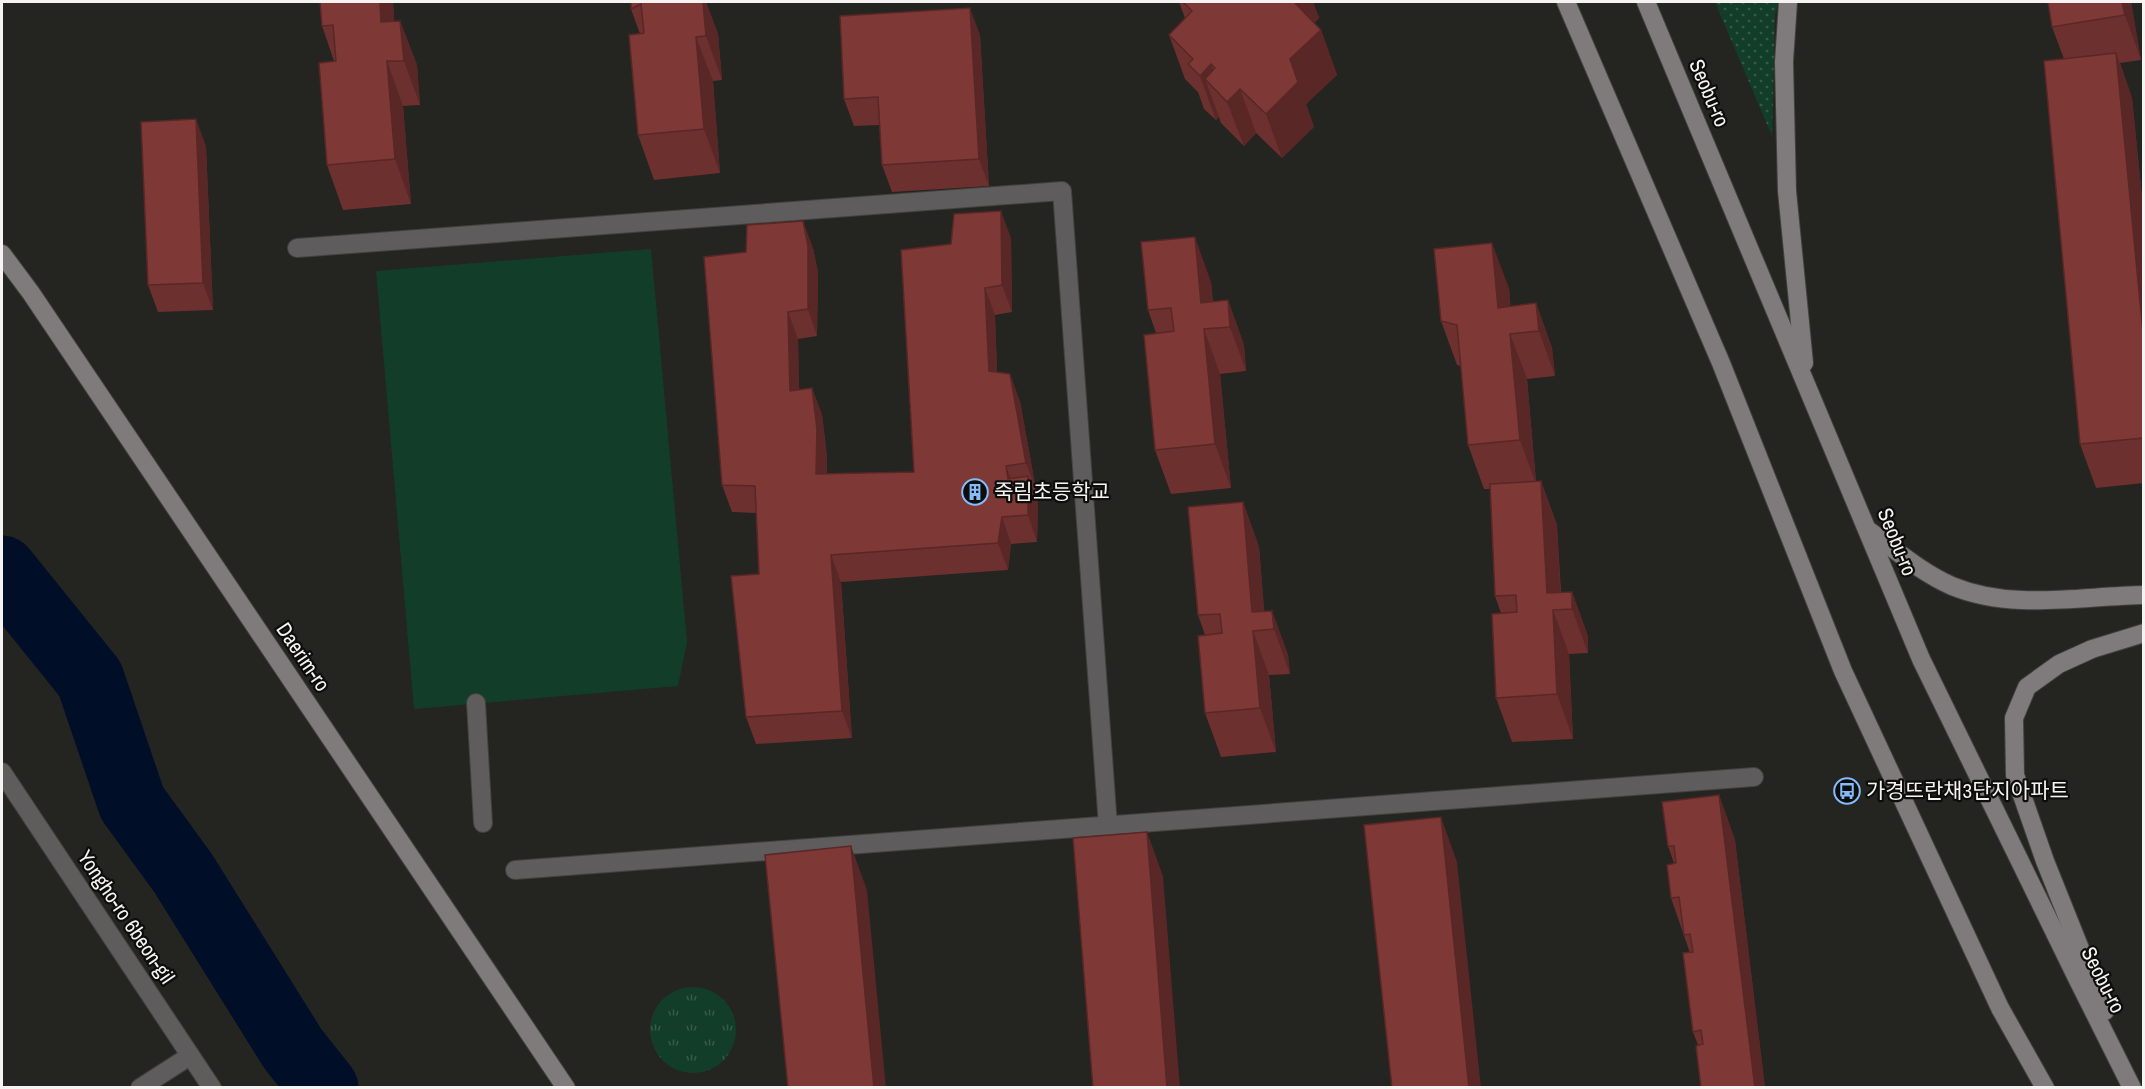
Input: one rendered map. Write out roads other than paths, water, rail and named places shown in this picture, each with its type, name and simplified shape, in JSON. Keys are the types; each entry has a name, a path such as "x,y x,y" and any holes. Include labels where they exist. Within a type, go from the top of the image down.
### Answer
{"main road":[{"name":"Seobu-ro","path":"1646,2 1921,659 2076,976 2134,1088"},
{"path":"1788,2 1784,62 1786,191 1806,382"},
{"path":"1566,6 1721,363 1843,671 2000,1008 2045,1088"},
{"name":"Daerim-ro","path":"2,254 38,303 566,1088"},
{"path":"1868,530 1952,586 1987,596 2024,600 2144,595"},
{"path":"2134,1088 2045,861 2015,775 2014,718 2027,687 2059,664 2092,648 2144,633"}],"street":[{"path":"297,248 1062,191 1108,826"},
{"path":"476,704 483,823"},
{"name":"Yongho-ro 6beon-gil","path":"2,772 213,1088"},
{"path":"515,870 1754,777"},
{"path":"140,1088 182,1061"}],"waterway":[{"path":"2,570 90,679 132,803 183,873 293,1049 324,1088"}],"place":[{"name":"죽림초등학교","path":"975,492"},
{"name":"가경뜨란채3단지아파트","path":"1847,791"}]}
